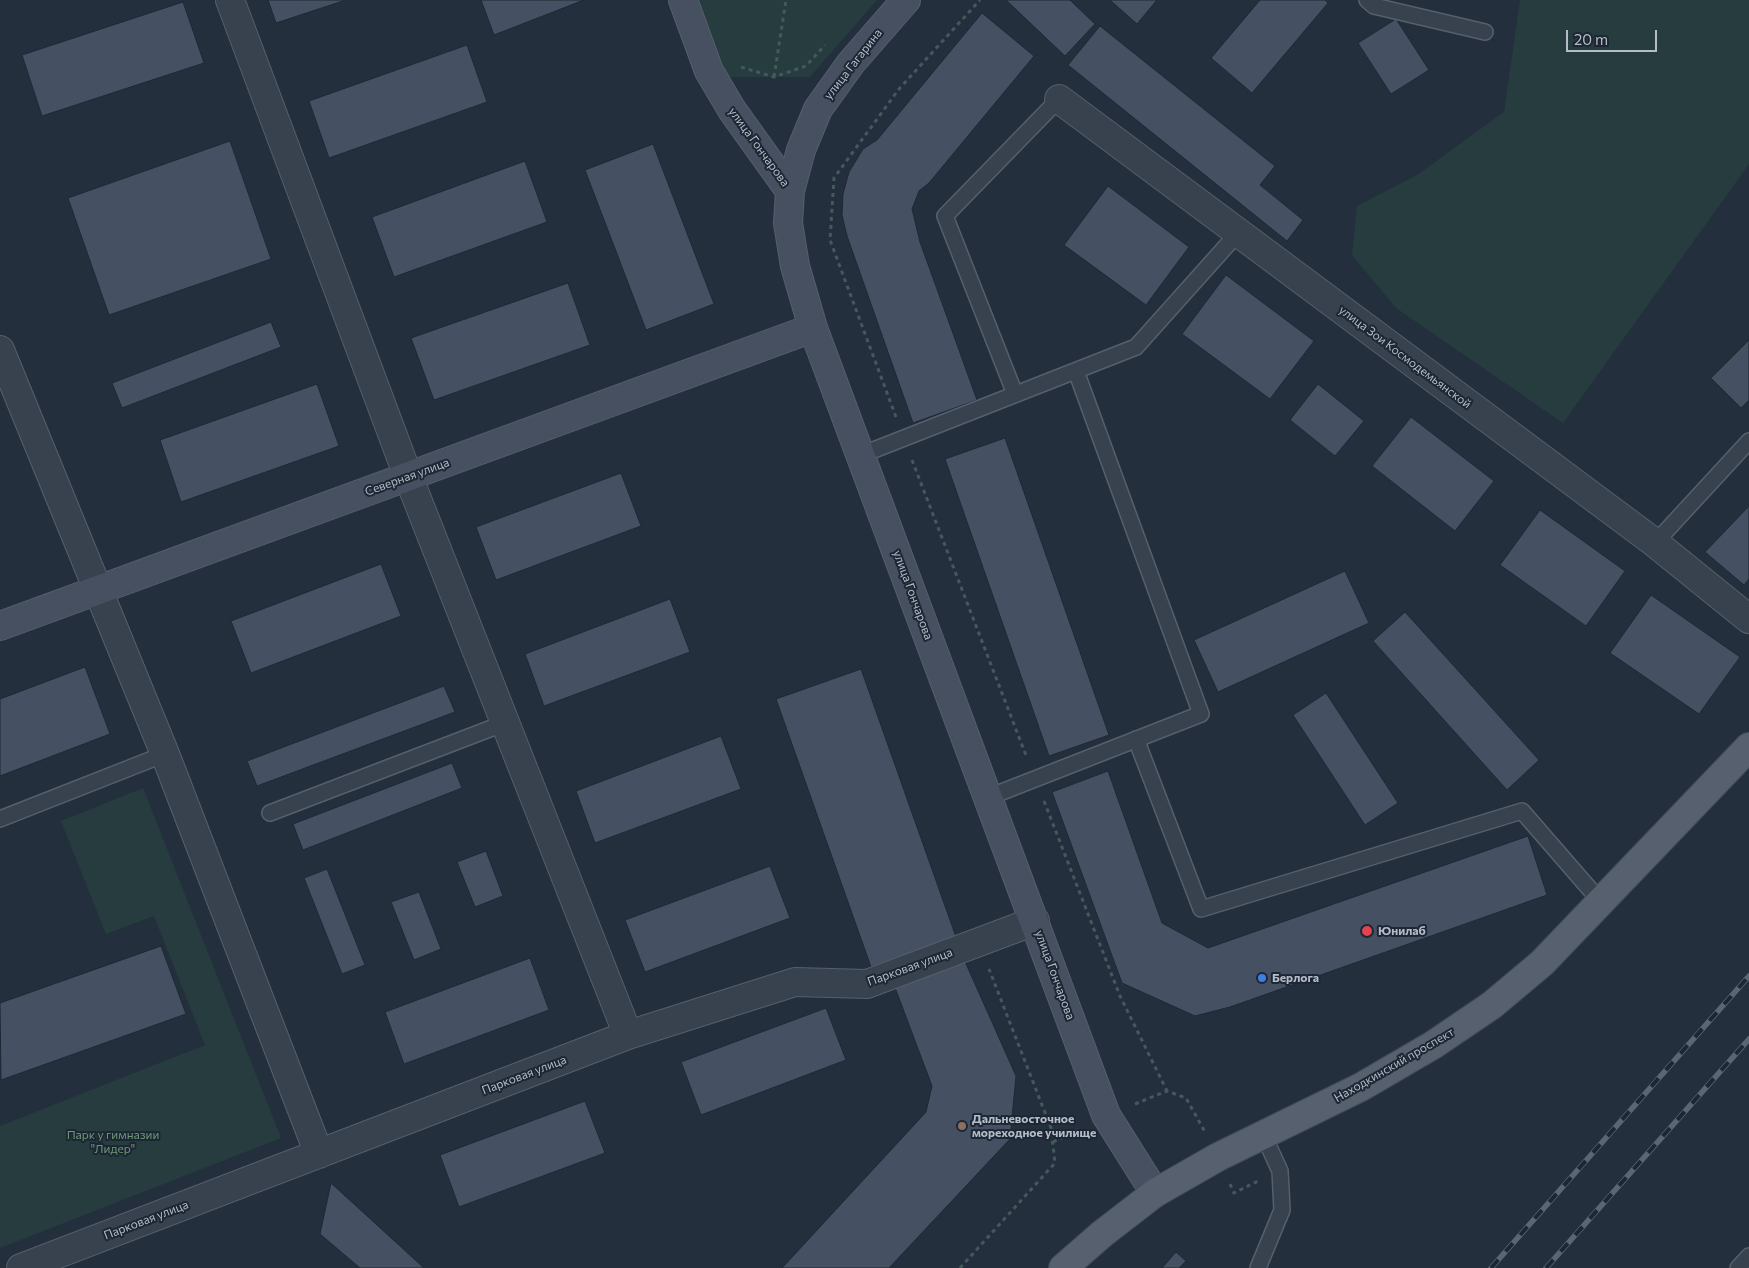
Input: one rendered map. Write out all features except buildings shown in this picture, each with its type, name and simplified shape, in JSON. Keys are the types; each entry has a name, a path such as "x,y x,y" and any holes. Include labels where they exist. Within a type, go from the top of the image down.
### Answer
{"main road":[{"name":"улица Гончарова","path":"683,0 709,71 732,110 790,190 788,223 795,266 813,328 1106,1115 1155,1193"},
{"name":"улица Гагарина","path":"790,190 801,150 818,109 851,63 906,0"},
{"name":"Северная улица","path":"0,626 813,328"},
{"name":"Находкинский проспект","path":"1063,1268 1102,1234 1155,1193 1218,1157 1361,1087 1433,1046 1492,1005 1542,962 1749,747"}],"street":[{"path":"230,0 408,476 628,1035"},
{"name":"улица Зои Космодемьянской","path":"1059,99 1655,542 1749,619"},
{"path":"0,350 165,754 319,1154"},
{"name":"Парковая улица","path":"21,1268 628,1035 795,982 867,984 1035,922"}],"lane":[{"path":"1367,0 1374,6 1485,32"},
{"path":"1015,394 945,216 1059,99"},
{"path":"861,455 1136,347 1238,233"},
{"path":"989,797 1201,714 1076,371"},
{"path":"1655,542 1749,441"},
{"path":"270,813 505,723"},
{"path":"1136,739 1201,909 1522,811 1601,902"},
{"path":"0,819 165,754"},
{"path":"1258,1268 1282,1210 1280,1171 1263,1134"},
{"path":"1738,1268 1749,1256"}],"path":[{"path":"774,77 786,0"},
{"path":"980,0 899,89 834,178 830,240 904,438 1120,996 1166,1091"},
{"path":"740,66 774,77 806,66 826,44"},
{"path":"960,1268 1055,1162 1051,1128 979,942"},
{"path":"1053,1142 1106,1115 1166,1091 1186,1098 1218,1157 1234,1193 1280,1171"}],"green space":[{"path":"698,0 877,0 810,77 728,77"},
{"path":"1520,0 1749,0 1749,164 1563,423 1396,308 1352,255 1357,206 1417,175 1504,112"},
{"name":"Парк у гимназии \"Лидер\"","path":"143,788 281,1138 0,1248 0,1126 205,1045 154,916 106,934 61,821"}],"railway":[{"path":"1491,1268 1749,976"},
{"path":"1546,1268 1749,1039"}],"place":[{"name":"Юнилаб","path":"1367,931"},
{"name":"Берлога","path":"1262,978"},
{"name":"Дальневосточное мореходное училище","path":"962,1126"}]}
